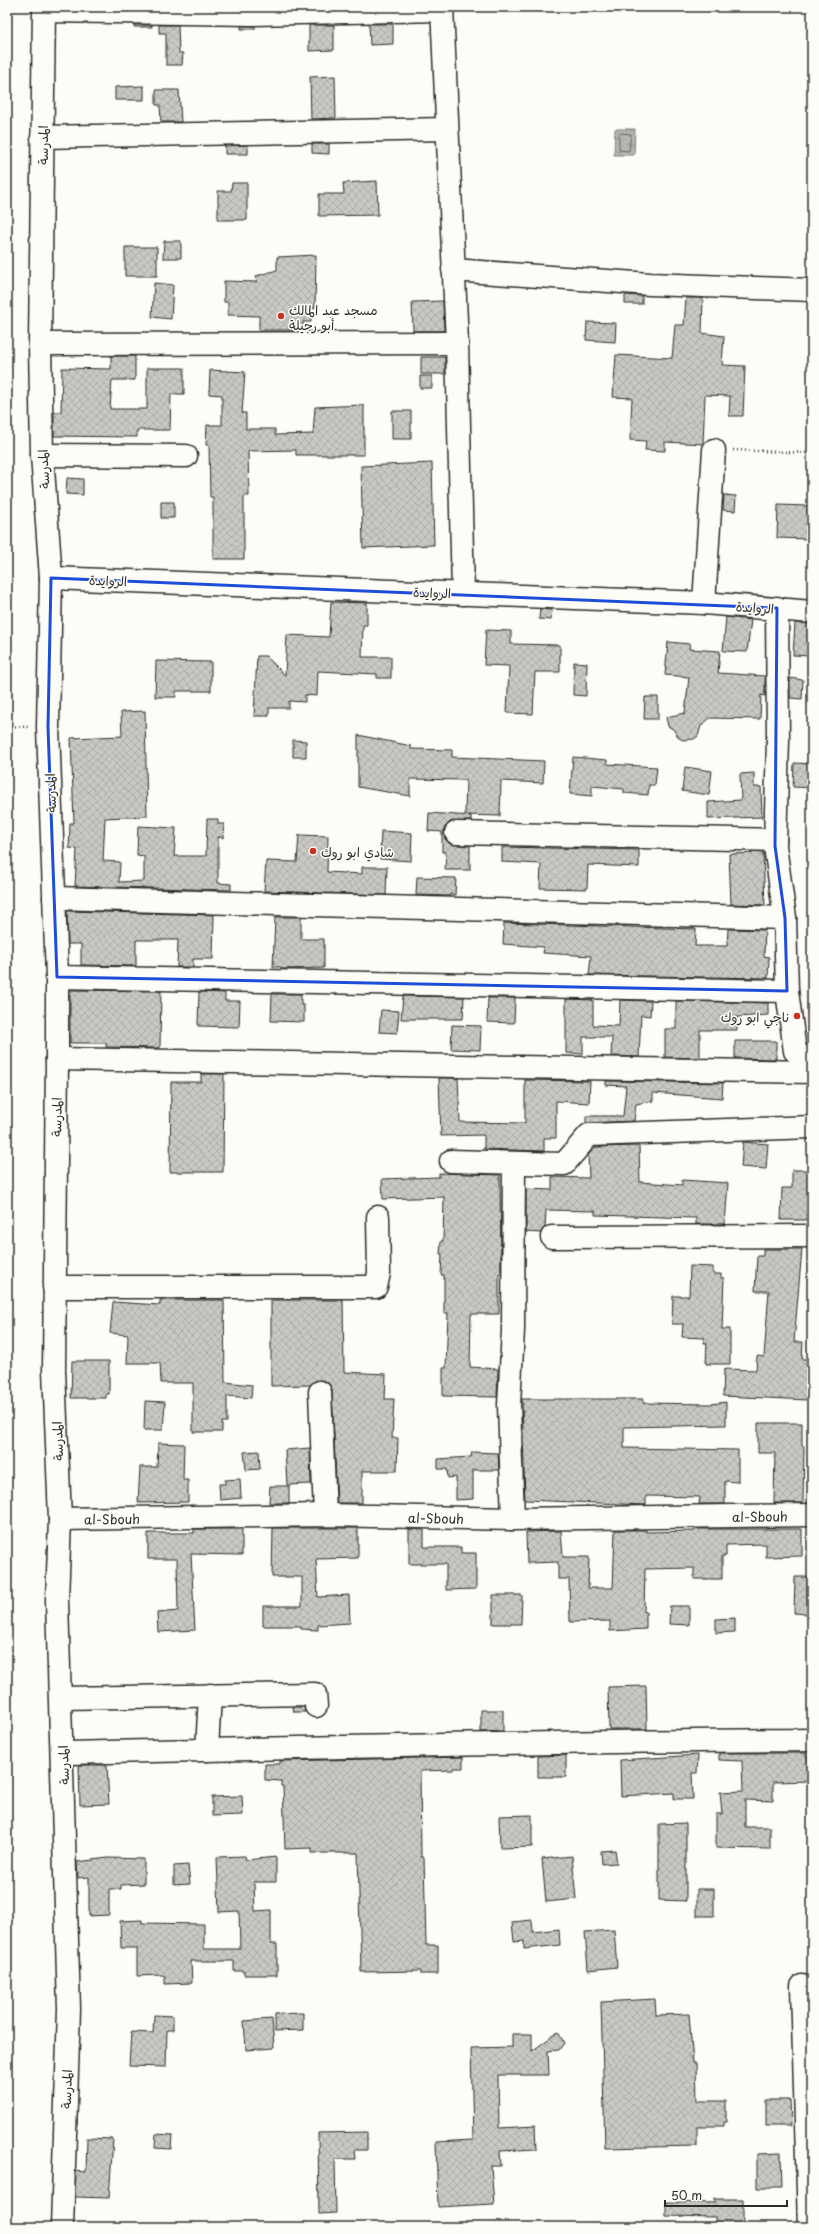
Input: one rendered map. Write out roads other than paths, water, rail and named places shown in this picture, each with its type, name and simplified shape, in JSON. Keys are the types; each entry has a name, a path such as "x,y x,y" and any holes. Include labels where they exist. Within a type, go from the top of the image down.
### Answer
{"street":[{"path":"44,9 252,14 442,8 446,129 457,343 463,594"},
{"name":"المدرسة","path":"44,9 40,344 42,455 51,578 48,727 57,977 54,1370 60,1519 57,1600 63,1753 69,2009 62,2227"},
{"path":"42,137 446,129"},
{"path":"453,270 650,284 812,290"},
{"path":"40,344 457,343"},
{"path":"704,603 714,450"},
{"path":"42,455 186,456"},
{"name":"الروايدة","path":"51,578 704,603 812,612"},
{"path":"777,608 778,740 775,840 785,918 787,991 795,1051 812,1064"},
{"path":"456,833 775,840"},
{"path":"54,898 785,918"},
{"path":"57,977 787,991"},
{"path":"57,1059 812,1072"},
{"path":"451,1161 564,1164 588,1135 812,1127"},
{"path":"513,1519 509,1405 513,1330 514,1163"},
{"path":"54,1287 376,1287 379,1273 378,1217"},
{"path":"552,1237 812,1236"},
{"path":"320,1392 325,1515"},
{"name":"al-Sbouh","path":"60,1519 325,1515 513,1519 812,1515"},
{"path":"61,1698 315,1694 316,1706"},
{"path":"207,1750 210,1695"},
{"path":"63,1753 531,1744 610,1741 812,1740"},
{"path":"802,1986 810,2214"}],"water":[{"path":"615,129 635,129 634,155 614,155"}],"place":[{"name":"مسجد عبد المالك أبو رجيلة","path":"281,316"},
{"name":"شادي ابو روك","path":"313,851"},
{"name":"ناجي ابو روك","path":"797,1016"}]}
